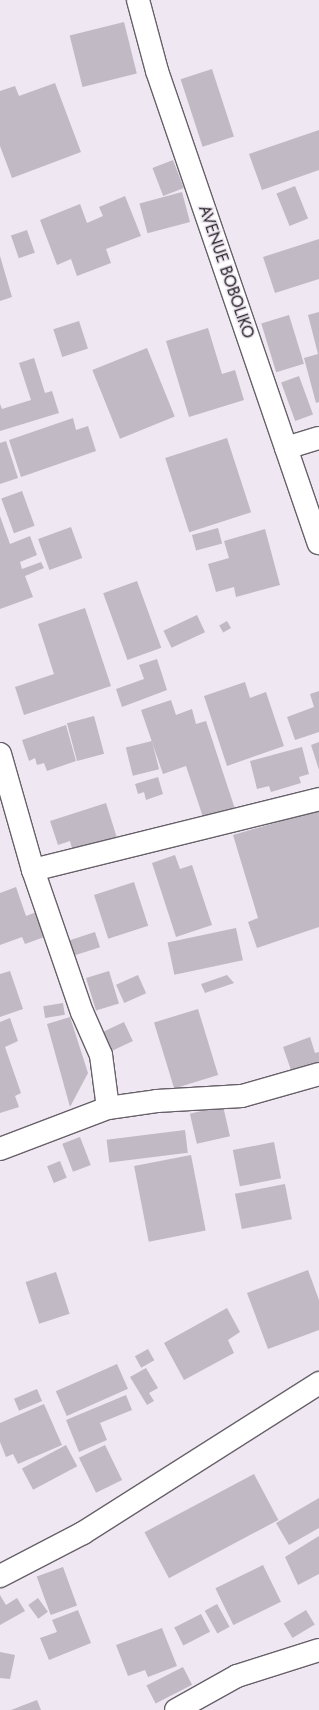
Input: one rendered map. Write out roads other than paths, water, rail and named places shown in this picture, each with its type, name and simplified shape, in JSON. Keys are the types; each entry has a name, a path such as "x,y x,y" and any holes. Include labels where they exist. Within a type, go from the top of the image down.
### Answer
{"street":[{"name":"AVENUE BOBOLIKO","path":"138,0 157,71 319,543"},
{"path":"286,448 319,438"},
{"path":"0,754 33,870 82,1012 101,1055 108,1108"},
{"path":"33,870 319,799"},
{"path":"0,1149 108,1108 157,1101 242,1096 319,1074"},
{"path":"0,1576 83,1533 319,1383"},
{"path":"176,1710 237,1676 319,1650"}]}
